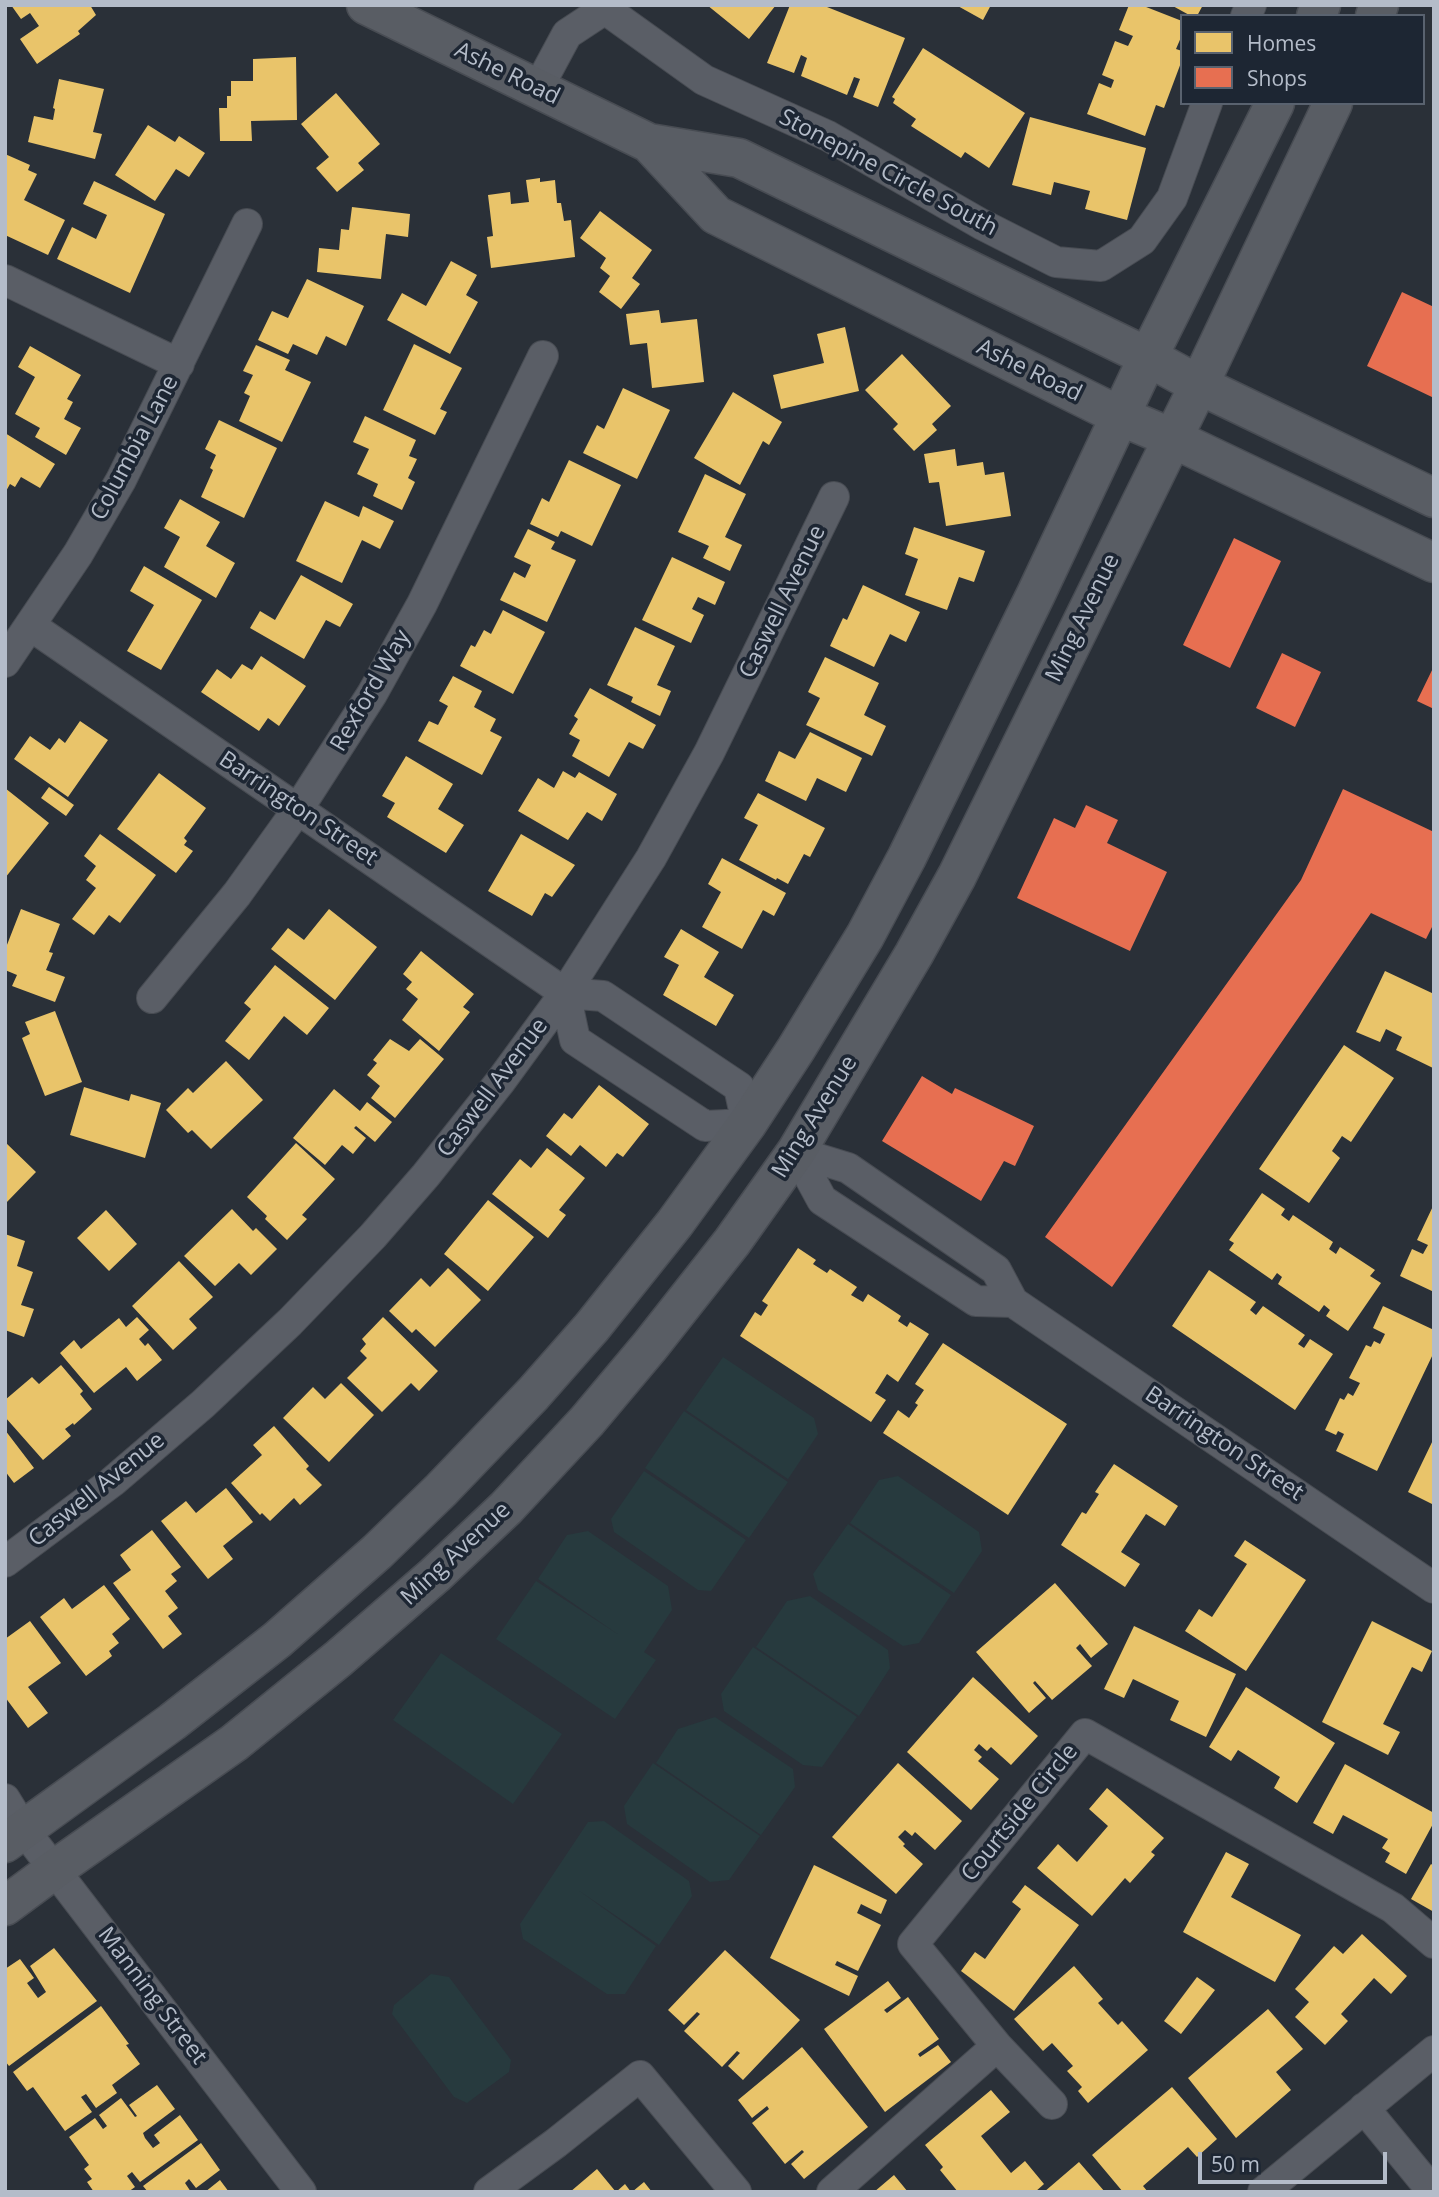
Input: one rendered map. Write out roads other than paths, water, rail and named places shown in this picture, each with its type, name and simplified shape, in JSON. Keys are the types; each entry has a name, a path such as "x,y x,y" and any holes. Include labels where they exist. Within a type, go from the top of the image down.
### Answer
{"main road":[{"name":"Ashe Road","path":"366,5 649,144 739,158 1148,357 1199,386 1434,498"},
{"path":"11,1824 172,1722 277,1640 377,1552 533,1394 592,1327 675,1223 747,1124 865,936 926,820 1148,357 1274,105"},
{"name":"Ming Avenue","path":"5,1906 234,1743 338,1659 435,1575 506,1508 587,1421 732,1242 796,1152 914,954 957,876 1199,386 1333,105"},
{"name":"Ashe Road","path":"649,144 716,215 1120,416 1172,438 1434,563"},
{"path":"796,1152 790,1112 865,936"},
{"path":"673,1315 748,1182 747,1124"}],"street":[{"name":"Stonepine Circle South","path":"538,88 567,34 604,9 704,80 828,136 981,224 1056,262 1101,266 1142,240 1172,198 1206,105"},
{"name":"Columbia Lane","path":"5,662 78,554 121,480 247,224"},
{"path":"5,280 179,365"},
{"name":"Rexford Way","path":"152,998 237,894 298,809 372,694 415,615 543,356"},
{"name":"Caswell Avenue","path":"5,1562 112,1482 203,1404 290,1322 373,1236 500,1082 565,993 651,858 709,753 834,497"},
{"name":"Barrington Street","path":"31,626 565,993"},
{"path":"565,993 603,996 739,1087 747,1124 705,1126 575,1040 565,993"},
{"path":"796,1152 822,1200 976,1301 1013,1302"},
{"name":"Barrington Street","path":"796,1152 848,1168 996,1270 1013,1302 1434,1588"},
{"name":"Courtside Circle","path":"1052,2104 997,2046 913,1944 1085,1734 1394,1908 1434,1943"},
{"name":"Manning Street","path":"11,1824 55,1869 301,2192"},
{"path":"832,2192 997,2046"},
{"path":"1263,2192 1434,2051"},
{"path":"489,2192 640,2076 736,2192"},
{"path":"1364,2108 1433,2192"}]}
